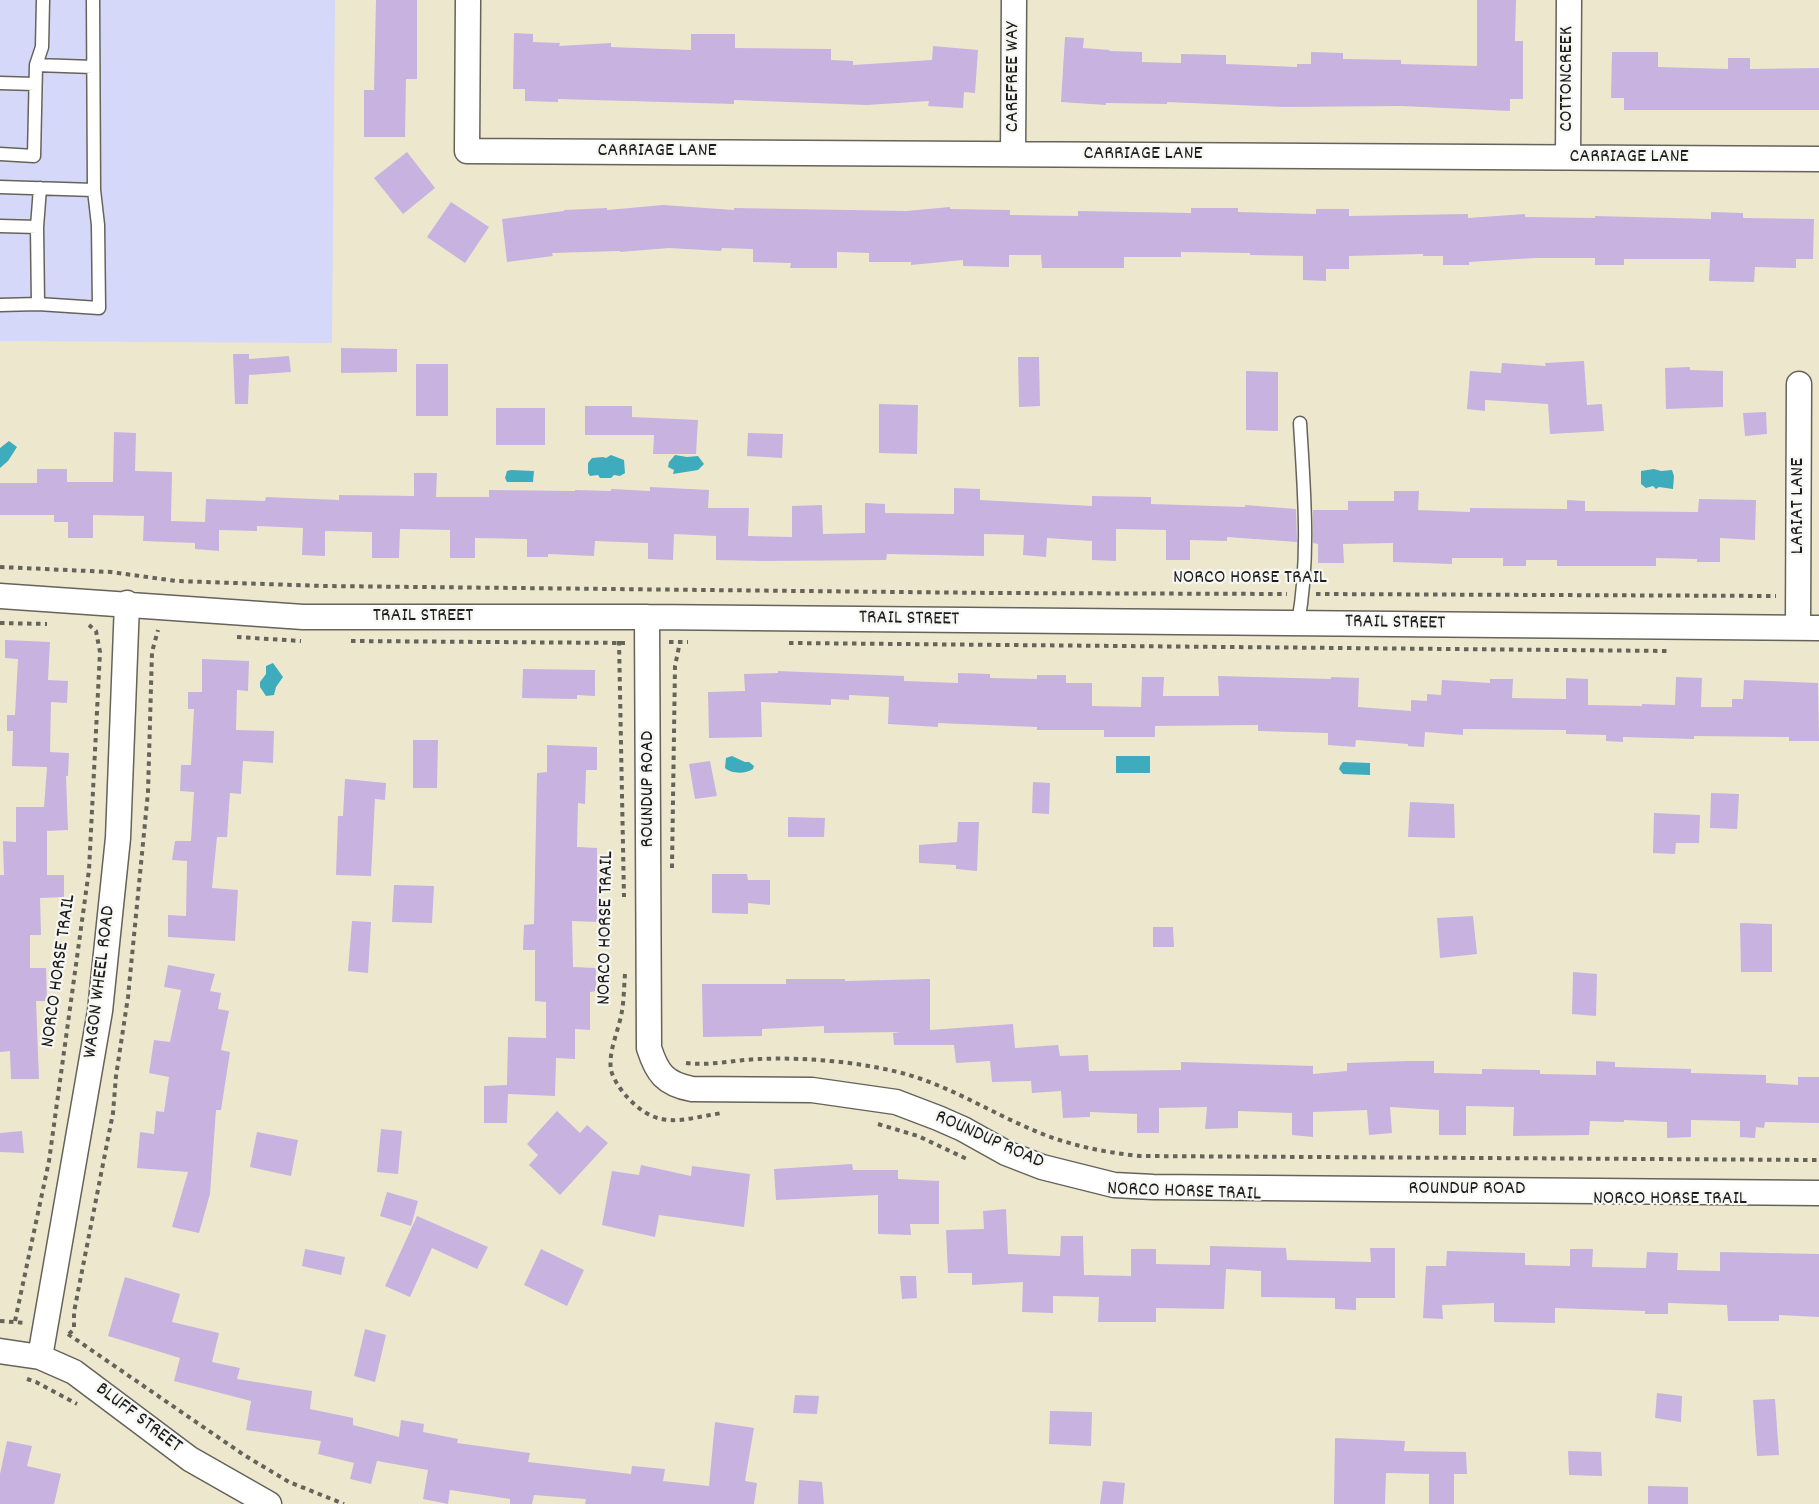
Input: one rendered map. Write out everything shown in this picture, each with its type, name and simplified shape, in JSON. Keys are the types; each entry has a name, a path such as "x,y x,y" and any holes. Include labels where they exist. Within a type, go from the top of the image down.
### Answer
{"street":[{"name":"CARRIAGE LANE","path":"468,0 467,151 1819,159"},
{"name":"CAREFREE WAY","path":"1013,154 1014,0"},
{"name":"COTTONCREEK","path":"1568,157 1569,0"},
{"name":"LARIAT LANE","path":"1799,384 1799,597 1809,628"},
{"name":"TRAIL STREET","path":"0,596 303,617 647,617 1809,628"},
{"name":"WAGON WHEEL ROAD","path":"40,1357 100,1011 118,838 126,603"},
{"name":"ROUNDUP ROAD","path":"647,617 649,1048 654,1063 663,1077 676,1086 692,1089 812,1090 896,1102 963,1129 1042,1167 1114,1185 1819,1193"},
{"name":"BLUFF STREET","path":"0,1351 40,1357 74,1372 190,1459 269,1504"}],"lane":[{"path":"0,154 34,156 36,65 42,47 43,0"},
{"path":"0,305 38,304 99,308 99,225 94,190 93,0"},
{"path":"36,65 93,67"},
{"path":"0,83 35,84"},
{"path":"0,187 94,190"},
{"path":"38,304 37,227 40,188"},
{"path":"0,226 37,227"},
{"path":"1298,623 1303,594 1306,519 1300,423"}],"path":[{"name":"NORCO HORSE TRAIL","path":"0,567 111,572 176,581 324,586 1799,597"},
{"path":"672,877 675,666 681,642 681,590"},
{"name":"NORCO HORSE TRAIL","path":"618,617 624,905"},
{"name":"NORCO HORSE TRAIL","path":"15,1321 49,1161 89,870 100,652 96,631 88,624"},
{"name":"NORCO HORSE TRAIL","path":"625,964 622,1011 612,1053 611,1071 624,1094 639,1110 657,1119 679,1120 728,1112"},
{"name":"NORCO HORSE TRAIL","path":"679,1058 683,1062 697,1064 779,1058 824,1061 909,1075 954,1093 1028,1128 1071,1145 1103,1153 1140,1156 1819,1160"},
{"path":"872,1122 918,1137 974,1162"},
{"path":"0,1321 15,1321 69,1334 84,1347 244,1455 289,1482 345,1504"},
{"path":"25,1379 36,1382 84,1409"}],"shaded area":[{"path":"0,0 335,0 332,343 0,341"}],"water":[{"path":"9,441 17,447 8,461 0,468 0,448"},
{"path":"611,455 624,460 625,473 620,476 614,475 611,478 590,476 588,463 592,458 606,458"},
{"path":"675,455 698,456 704,464 698,470 673,474 674,470 668,467"},
{"path":"1672,470 1673,489 1659,487 1656,489 1653,486 1646,488 1641,484 1641,471"},
{"path":"507,471 534,471 533,482 507,482 505,478"},
{"path":"273,663 283,677 274,695 266,696 260,687 260,682 266,674 266,666"},
{"path":"732,756 749,762 754,766 753,769 739,773 728,770 725,768 726,758"},
{"path":"1116,756 1150,756 1150,773 1116,773"},
{"path":"1343,762 1370,763 1370,775 1343,774 1339,769"}],"building":[{"path":"376,0 417,0 417,79 406,79 405,137 364,137 364,90 374,90"},
{"path":"1477,0 1516,0 1515,41 1523,41 1523,99 1510,99 1510,111 1401,106 1284,107 1167,102 1167,104 1106,103 1106,105 1061,102 1065,37 1084,38 1083,48 1142,52 1142,62 1181,63 1181,54 1226,55 1226,64 1297,67 1297,64 1311,64 1311,52 1343,53 1343,59 1401,60 1401,64 1477,66"},
{"path":"514,33 533,34 533,42 560,43 559,46 611,43 611,47 691,50 691,34 735,34 735,48 831,49 831,60 853,61 853,65 932,60 933,46 978,50 975,93 964,92 963,108 928,106 929,101 867,105 734,100 734,104 558,99 558,102 525,101 525,89 513,89"},
{"path":"1612,52 1658,52 1658,67 1728,69 1728,58 1750,58 1750,69 1819,68 1819,110 1624,110 1624,98 1611,98"},
{"path":"407,152 435,188 403,214 374,178"},
{"path":"451,202 489,227 465,263 427,237"},
{"path":"663,205 734,210 734,208 906,211 950,207 950,209 1010,210 1010,215 1078,216 1078,211 1191,213 1191,208 1238,208 1238,212 1316,214 1316,209 1349,209 1349,216 1468,214 1468,218 1525,214 1525,217 1711,219 1711,212 1743,213 1743,218 1814,219 1813,259 1796,259 1796,268 1755,267 1754,282 1709,281 1710,259 1624,259 1624,265 1595,265 1595,258 1535,258 1469,262 1469,265 1443,265 1443,256 1423,256 1423,254 1349,256 1349,269 1326,269 1326,281 1303,280 1303,256 1250,255 1250,253 1181,252 1181,257 1124,257 1124,268 1042,268 1041,255 1009,255 1009,267 963,266 963,260 911,265 911,262 869,262 869,253 837,252 837,268 790,268 791,263 753,262 753,249 722,248 721,251 669,248 620,252 552,253 553,256 507,262 502,219 564,210 607,208 607,210"},
{"path":"341,348 397,349 397,372 341,373"},
{"path":"233,354 249,354 249,359 289,356 291,372 249,375 248,404 235,404"},
{"path":"1018,357 1039,357 1040,406 1019,407"},
{"path":"1584,361 1587,405 1602,404 1604,431 1550,434 1548,404 1485,400 1485,411 1467,409 1470,371 1501,373 1502,363 1546,366 1545,363"},
{"path":"416,364 448,364 448,416 416,416"},
{"path":"1690,367 1690,370 1723,371 1723,407 1666,409 1665,368"},
{"path":"1246,371 1278,372 1278,431 1246,430"},
{"path":"879,404 918,405 917,454 879,453"},
{"path":"585,406 632,406 632,417 698,420 696,454 653,454 654,435 585,435"},
{"path":"496,408 545,408 545,445 496,445"},
{"path":"1766,412 1767,434 1745,436 1743,413"},
{"path":"114,432 136,433 135,471 172,472 171,521 205,522 206,499 265,501 266,497 339,500 339,495 414,496 414,473 437,473 436,497 489,497 489,490 650,491 650,487 709,490 708,508 749,508 748,536 792,537 792,506 822,505 823,534 865,533 865,503 885,504 885,513 954,514 954,488 980,489 980,500 1092,506 1092,496 1151,497 1151,504 1245,507 1245,505 1296,509 1297,542 1227,537 1227,541 1190,540 1190,560 1166,560 1166,530 1116,529 1116,561 1092,560 1092,541 1047,538 1046,557 1023,555 1024,535 984,534 984,556 887,554 886,560 765,561 716,560 716,536 674,534 673,560 648,559 648,543 595,541 594,556 548,554 548,557 527,557 527,539 475,538 475,558 450,558 450,530 400,529 399,558 372,558 372,532 325,531 325,556 302,555 303,528 257,526 257,531 219,530 219,551 195,549 195,543 143,541 144,516 93,515 93,538 68,538 68,522 54,522 54,515 0,515 0,483 37,483 37,469 67,469 67,482 113,482"},
{"path":"748,433 783,434 782,458 747,456"},
{"path":"1394,491 1419,491 1418,510 1470,512 1470,508 1567,509 1567,500 1585,501 1585,511 1698,512 1699,499 1756,500 1755,540 1720,538 1720,562 1656,558 1656,566 1557,566 1557,560 1526,560 1526,566 1503,566 1503,558 1452,558 1452,564 1393,562 1393,543 1343,544 1344,563 1318,563 1318,544 1313,543 1313,510 1348,510 1348,501 1394,501"},
{"path":"5,640 50,642 48,680 68,681 67,703 51,702 50,752 69,753 68,776 66,776 68,830 47,831 47,875 64,875 64,897 40,898 41,935 30,935 30,968 46,968 47,1001 36,1001 39,1079 11,1079 10,1051 0,1052 0,875 4,875 3,841 16,842 16,807 44,807 47,767 12,766 13,731 7,731 7,715 15,715 18,659 5,658"},
{"path":"202,659 249,661 248,691 237,690 236,730 274,731 273,763 243,761 241,794 230,793 227,837 217,837 212,888 238,890 235,941 168,937 168,915 186,916 187,861 172,860 175,841 191,841 194,792 180,791 181,765 191,765 194,709 188,709 188,692 202,692"},
{"path":"523,669 595,670 595,696 577,695 577,699 522,698"},
{"path":"778,671 904,676 904,681 958,683 958,673 990,674 990,678 1037,679 1037,675 1066,675 1066,683 1092,683 1092,706 1141,707 1142,677 1164,677 1163,696 1219,696 1218,676 1359,678 1358,707 1411,711 1411,700 1427,701 1427,694 1441,695 1442,680 1490,683 1490,679 1513,679 1512,698 1566,699 1566,678 1588,679 1588,705 1642,706 1642,704 1675,705 1676,677 1702,678 1701,707 1732,707 1732,699 1743,699 1744,680 1818,683 1819,741 1789,741 1789,737 1694,736 1694,739 1623,737 1623,742 1606,741 1606,735 1566,734 1566,730 1463,729 1463,735 1425,732 1424,747 1356,740 1355,747 1328,745 1328,733 1258,731 1258,725 1155,726 1155,737 1104,737 1104,730 1037,730 1037,727 938,723 938,727 888,724 889,697 849,695 849,700 831,699 831,705 761,702 762,737 709,738 708,692 745,691 744,674 778,673"},
{"path":"413,740 438,740 437,788 413,788"},
{"path":"547,745 597,747 597,770 586,770 585,804 578,803 577,847 597,848 597,922 572,921 573,967 596,968 596,991 590,992 590,1030 575,1029 575,1059 556,1058 555,1096 508,1094 507,1123 484,1123 484,1086 507,1085 508,1037 546,1038 546,1002 535,1001 535,950 523,950 524,925 534,924 537,773 547,772"},
{"path":"710,761 717,796 695,799 689,764"},
{"path":"345,779 386,783 385,800 375,799 371,876 336,875 338,816 343,816"},
{"path":"1033,782 1050,783 1049,814 1032,813"},
{"path":"1711,793 1739,794 1737,829 1710,828"},
{"path":"1410,802 1454,804 1455,838 1408,837"},
{"path":"1654,813 1700,815 1699,843 1676,843 1675,854 1653,853"},
{"path":"788,817 825,818 824,837 788,837"},
{"path":"958,822 979,822 977,871 956,869 956,865 919,863 919,845 957,842"},
{"path":"712,874 747,874 748,880 770,880 770,905 748,903 748,914 712,913"},
{"path":"394,885 434,886 432,923 392,922"},
{"path":"1473,916 1477,954 1440,958 1437,918"},
{"path":"352,921 371,922 368,973 348,971"},
{"path":"1740,923 1772,924 1772,972 1741,972"},
{"path":"1153,927 1173,927 1174,947 1153,947"},
{"path":"168,965 215,974 210,991 221,993 218,1009 229,1011 221,1050 230,1052 221,1110 216,1110 210,1194 199,1233 172,1227 188,1172 137,1168 140,1132 154,1134 156,1111 164,1112 169,1077 149,1073 154,1040 170,1042 181,990 164,987"},
{"path":"1573,972 1597,974 1596,1016 1572,1014"},
{"path":"786,979 845,979 845,981 930,979 930,1030 1013,1024 1015,1048 1058,1045 1060,1056 1088,1055 1089,1071 1181,1070 1181,1062 1313,1066 1313,1074 1347,1071 1347,1063 1434,1061 1434,1073 1482,1074 1482,1069 1540,1070 1540,1074 1596,1075 1596,1061 1615,1062 1615,1067 1691,1069 1691,1073 1766,1075 1766,1083 1798,1085 1798,1077 1819,1077 1819,1123 1765,1122 1764,1128 1756,1127 1755,1138 1740,1137 1740,1121 1691,1120 1691,1137 1667,1138 1667,1122 1624,1120 1624,1122 1590,1121 1589,1135 1513,1136 1514,1107 1466,1106 1466,1135 1439,1135 1439,1110 1390,1107 1392,1133 1369,1135 1367,1110 1313,1112 1313,1137 1292,1135 1292,1113 1238,1111 1238,1128 1205,1129 1207,1107 1159,1108 1159,1133 1137,1133 1137,1114 1090,1112 1090,1117 1063,1118 1061,1091 1032,1093 1031,1081 992,1082 990,1061 956,1063 954,1045 894,1045 893,1033 901,1032 824,1033 824,1026 762,1029 762,1036 703,1037 702,984 786,984"},
{"path":"557,1111 580,1133 587,1125 608,1143 560,1195 529,1165 538,1155 527,1144"},
{"path":"381,1129 402,1131 398,1174 377,1172"},
{"path":"22,1131 24,1153 0,1152 0,1133"},
{"path":"257,1132 298,1140 291,1176 250,1167"},
{"path":"852,1164 853,1170 898,1170 898,1179 939,1181 939,1224 910,1224 911,1235 878,1234 878,1195 776,1200 774,1169"},
{"path":"641,1165 691,1176 692,1166 750,1174 744,1227 659,1215 655,1237 602,1225 612,1171 639,1175"},
{"path":"387,1192 418,1201 411,1226 380,1216"},
{"path":"1006,1209 1008,1254 1060,1256 1061,1236 1083,1236 1084,1275 1131,1276 1131,1249 1156,1249 1156,1264 1210,1265 1210,1246 1286,1248 1287,1260 1371,1262 1370,1248 1395,1248 1395,1298 1356,1298 1356,1310 1335,1309 1335,1298 1261,1297 1261,1271 1226,1269 1224,1309 1156,1308 1156,1322 1098,1322 1099,1297 1053,1296 1053,1313 1022,1312 1023,1282 972,1285 972,1273 948,1273 946,1230 984,1229 983,1211"},
{"path":"417,1216 488,1247 477,1269 432,1248 410,1297 385,1286"},
{"path":"305,1249 345,1257 341,1275 302,1266"},
{"path":"541,1249 584,1270 567,1306 524,1285"},
{"path":"1570,1249 1593,1249 1592,1267 1646,1268 1647,1252 1678,1253 1677,1270 1720,1271 1720,1252 1819,1254 1819,1317 1779,1315 1779,1321 1728,1321 1727,1305 1668,1303 1668,1314 1555,1308 1555,1323 1494,1322 1494,1303 1442,1305 1443,1319 1423,1318 1426,1266 1446,1266 1447,1251 1525,1253 1525,1265 1570,1266"},
{"path":"900,1276 916,1276 917,1298 902,1299"},
{"path":"125,1277 180,1294 172,1322 219,1333 212,1362 240,1368 237,1379 312,1391 310,1409 353,1418 353,1425 399,1437 401,1420 424,1424 423,1432 458,1439 457,1443 530,1453 528,1462 631,1474 632,1466 665,1469 663,1481 709,1486 715,1422 754,1428 745,1481 757,1483 754,1504 585,1504 586,1499 534,1495 532,1504 510,1504 510,1499 450,1490 448,1504 423,1499 428,1470 377,1461 371,1484 350,1479 354,1463 318,1454 321,1441 246,1430 251,1401 174,1381 180,1358 108,1336"},
{"path":"365,1329 386,1335 375,1382 354,1376"},
{"path":"1657,1393 1682,1396 1681,1422 1655,1418"},
{"path":"795,1395 819,1396 817,1414 793,1413"},
{"path":"1775,1399 1779,1455 1757,1456 1753,1400"},
{"path":"1050,1411 1092,1412 1091,1446 1049,1444"},
{"path":"1335,1438 1405,1441 1404,1451 1466,1452 1467,1474 1454,1474 1454,1504 1429,1504 1429,1474 1386,1473 1385,1504 1334,1504"},
{"path":"7,1441 32,1446 27,1466 61,1474 54,1504 0,1504 0,1474"},
{"path":"1568,1451 1601,1452 1602,1476 1569,1475"},
{"path":"799,1480 822,1482 824,1504 798,1504"},
{"path":"1103,1481 1125,1483 1123,1504 1100,1504"},
{"path":"1648,1486 1688,1487 1688,1504 1648,1504"}]}
